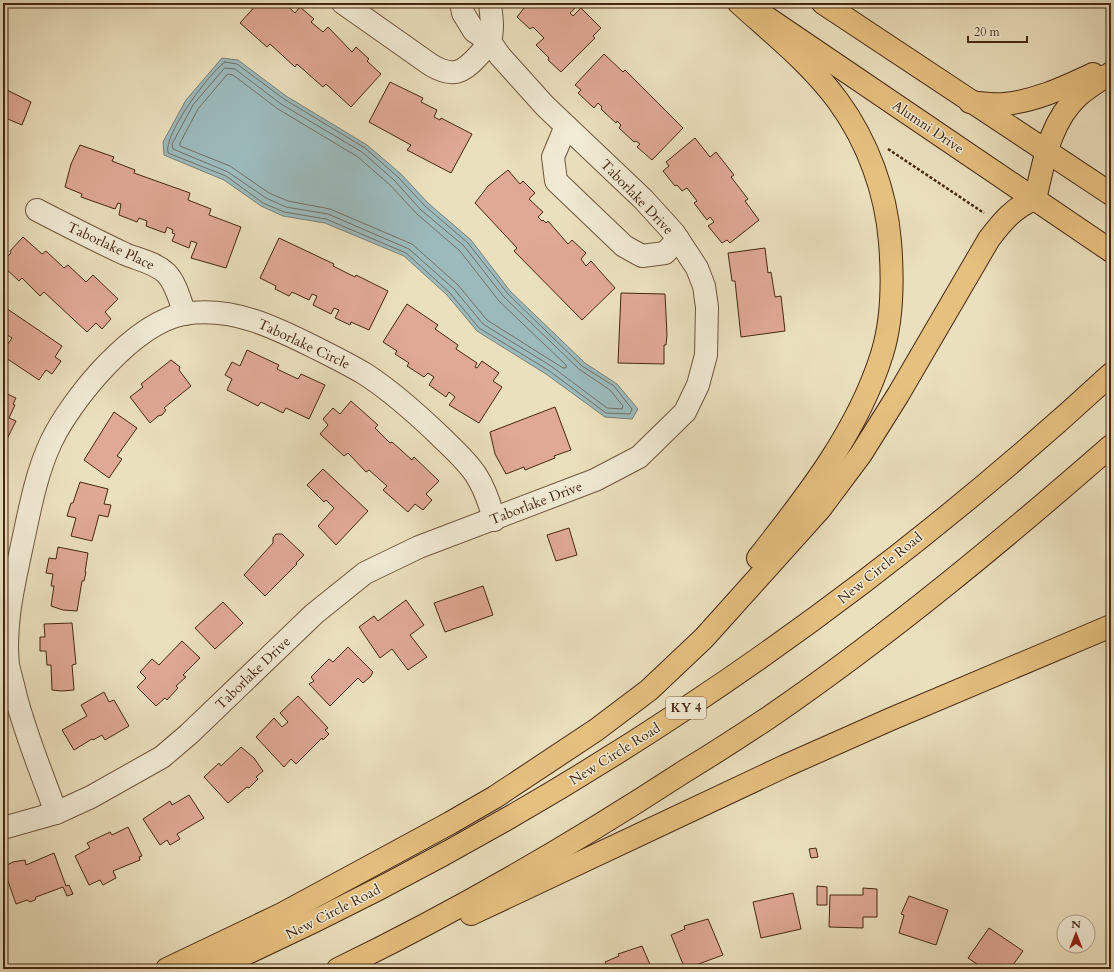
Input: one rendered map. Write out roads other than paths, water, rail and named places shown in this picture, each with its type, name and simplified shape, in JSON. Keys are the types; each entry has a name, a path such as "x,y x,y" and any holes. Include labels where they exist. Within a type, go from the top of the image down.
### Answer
{"main road":[{"path":"627,707 744,576 832,459 859,412 872,381 882,353 889,320 892,284 888,218 881,190 870,158 838,101 797,56 739,3"},
{"name":"Alumni Drive","path":"745,3 1111,251"},
{"path":"823,3 970,102 1111,194"},
{"path":"970,102 1003,104 1022,102 1063,88 1111,67"},
{"path":"167,969 282,914 496,797 596,730 627,707 649,690 704,638 820,509 861,454 894,402 989,239 1003,221 1015,210 1035,199 1054,130 1065,112 1078,96 1111,72"},
{"name":"New Circle Road","path":"212,969 323,917 498,824 599,766 676,715 819,616 1006,467 1111,374"},
{"path":"338,969 375,951 593,831 768,718 888,630 944,586 1012,532 1111,446"},
{"path":"343,969 432,932 785,766 884,722 1111,626"}],"street":[{"path":"343,3 367,11 440,70 454,73 467,68 490,42 492,31 490,3"},
{"name":"Taborlake Drive","path":"3,828 56,813 91,798 162,758 314,614 365,573 419,547 494,520 595,480 639,457 685,412 698,386 704,369 708,330 704,286 697,268 678,239 643,199 521,81 490,42 474,31 463,13 461,3"},
{"path":"566,126 553,157 556,181 624,246 642,256 665,252 678,239"},
{"name":"Taborlake Place","path":"38,210 84,235 127,255 156,265 167,274 175,288 185,314"},
{"name":"Taborlake Circle","path":"56,813 22,718 8,666 7,636 10,601 10,568 51,441 72,409 110,361 129,343 170,318 185,314 209,312 252,319 289,334 356,368 381,384 404,402 466,461 477,476 486,493 494,520"}],"water":[{"path":"222,58 238,60 286,96 367,145 401,174 428,203 471,240 510,291 585,363 617,384 638,409 632,419 605,417 546,374 477,331 447,295 404,256 325,223 283,216 261,206 224,180 164,155 163,142 186,100"}]}
